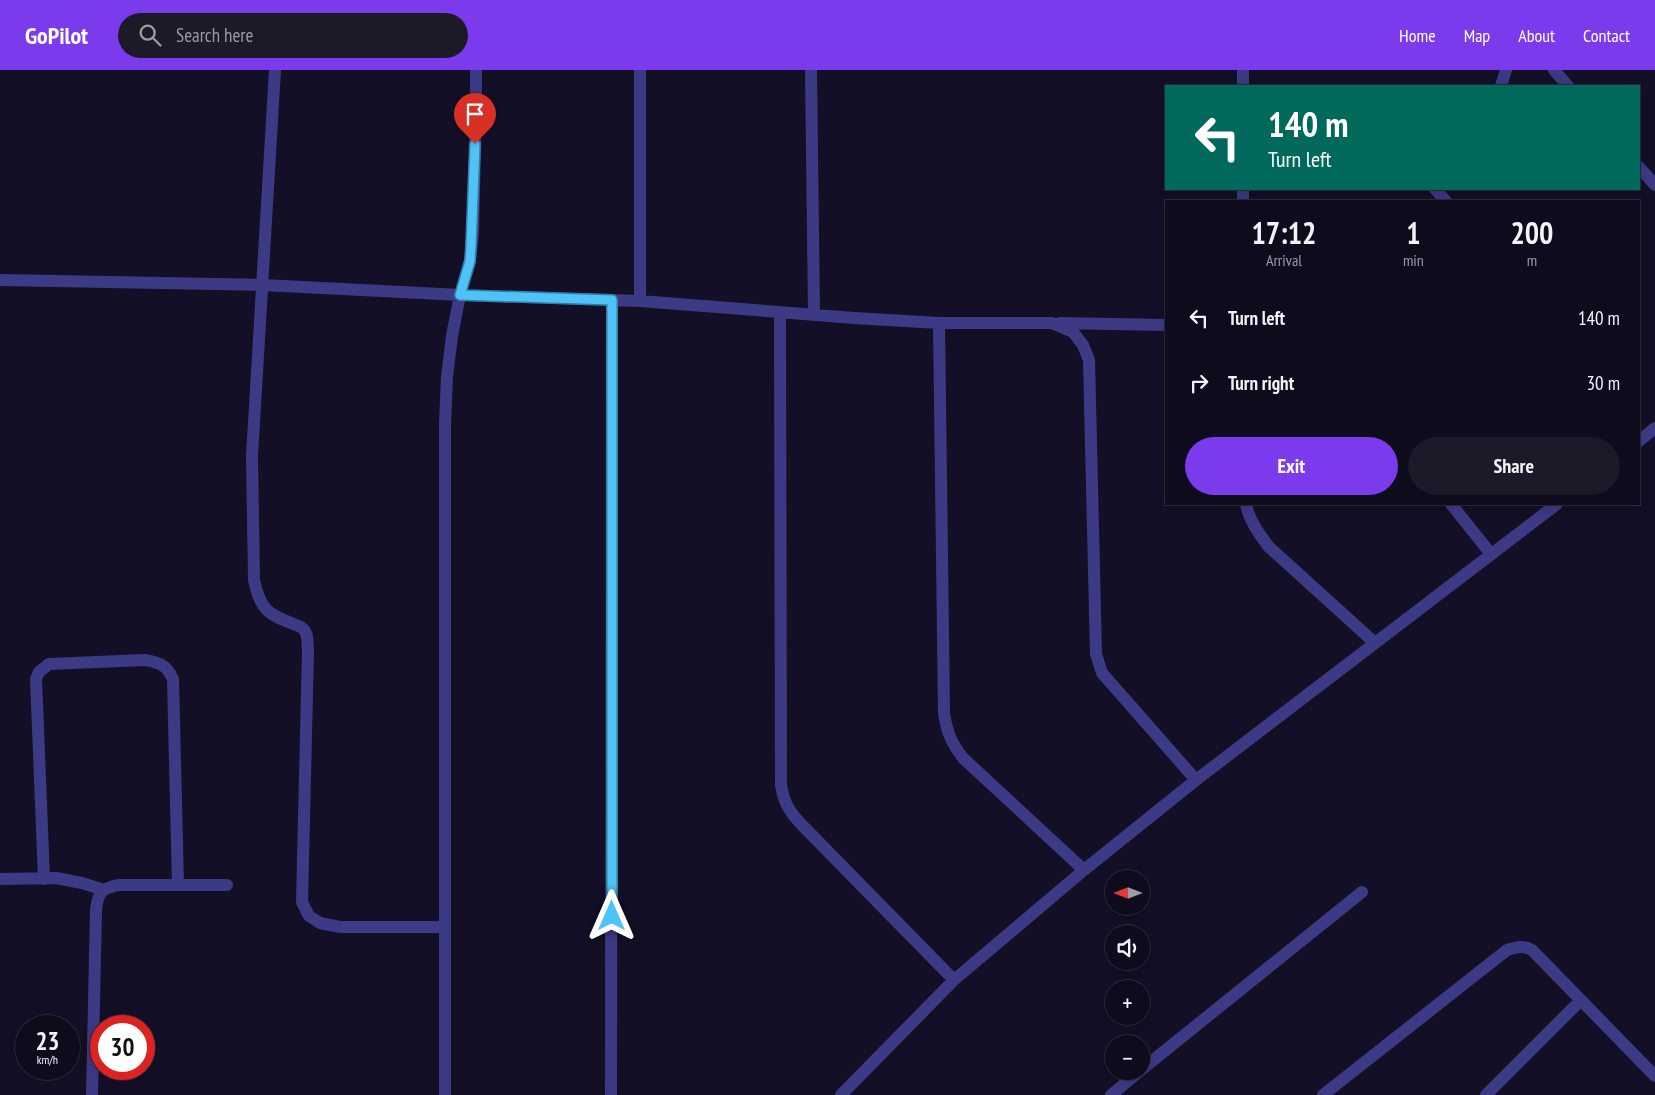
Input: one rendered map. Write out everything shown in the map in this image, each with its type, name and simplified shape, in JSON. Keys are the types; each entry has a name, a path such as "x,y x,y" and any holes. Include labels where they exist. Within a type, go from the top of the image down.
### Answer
{"street":[{"path":"275,70 252,456 254,580 257,596 265,609 275,616 301,626 307,635 302,902 309,916 320,923 340,928 444,927"},
{"path":"445,1095 446,424 452,336 460,295 470,261 476,70"},
{"path":"640,70 640,302"},
{"path":"811,70 814,314"},
{"path":"1243,70 1243,85"},
{"path":"1501,85 1506,70"},
{"path":"1554,70 1567,85"},
{"path":"1640,168 1655,185"},
{"path":"0,280 263,285 460,295 612,300 939,323 1165,325"},
{"path":"611,1095 612,300"},
{"path":"780,312 781,775 783,799 789,810 801,824 954,980"},
{"path":"939,323 944,713 947,730 952,744 964,758 1084,870"},
{"path":"1052,323 1073,332 1084,345 1089,360 1096,654 1102,673 1196,780"},
{"path":"1640,438 1655,428"},
{"path":"1246,505 1257,530 1269,547 1375,643"},
{"path":"1452,505 1491,554"},
{"path":"841,1095 954,980 1084,870 1196,780 1556,505"},
{"path":"44,879 36,679 39,672 49,664 145,660 159,663 169,669 172,679 178,885"},
{"path":"0,879 70,880 104,890"},
{"path":"92,1095 96,910 100,894 106,888 118,885 227,885"},
{"path":"1150,1064 1362,892"},
{"path":"1323,1095 1508,950 1517,947 1525,947 1532,950 1655,1076"},
{"path":"1486,1095 1581,1000"},
{"path":"1111,1095 1130,1080"}],"route":[{"path":"475,144 470,261 460,295 612,300 612,916"}]}
